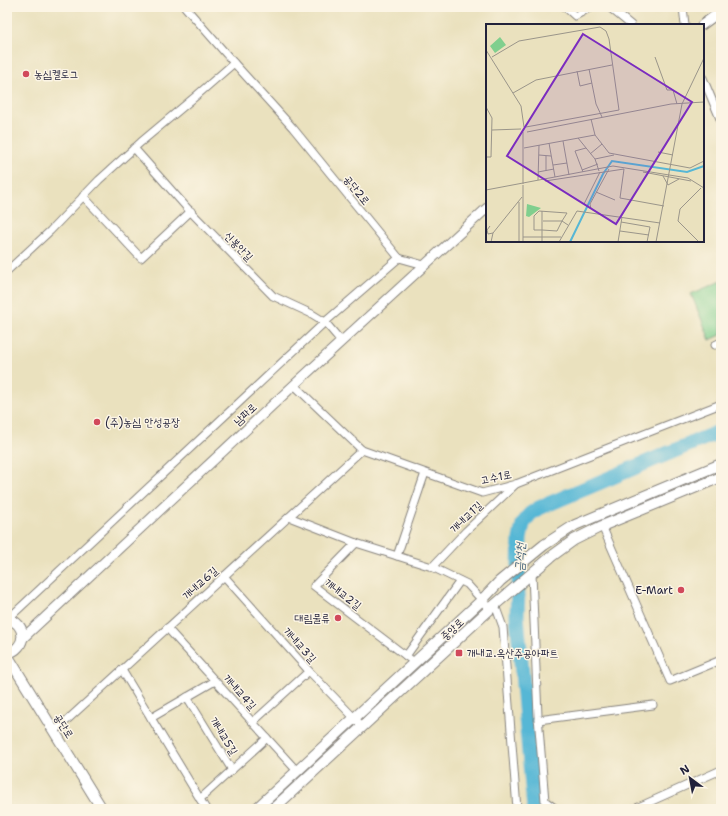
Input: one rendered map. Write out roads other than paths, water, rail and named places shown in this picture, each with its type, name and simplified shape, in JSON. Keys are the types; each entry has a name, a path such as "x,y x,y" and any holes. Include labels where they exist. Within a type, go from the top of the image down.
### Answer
{"main road":[{"name":"중앙로","path":"256,809 354,717 410,659 482,600 500,581 544,545 575,525 721,464"},
{"path":"532,574 574,540 602,526 721,477"},
{"name":"중앙로","path":"273,809 493,607 532,574"},
{"path":"7,654 15,650 21,644 22,639 22,630 16,623 8,619"},
{"name":"공단로","path":"7,654 102,809"}],"street":[{"name":"공단2로","path":"185,7 293,128 399,258"},
{"path":"565,7 575,16 591,7"},
{"path":"609,7 630,24"},
{"path":"683,7 685,24"},
{"path":"703,24 721,11"},
{"path":"7,271 50,231 99,180 134,148 234,63"},
{"path":"704,80 721,121"},
{"name":"신봉안길","path":"134,148 191,211 272,296 312,314 325,322 341,341"},
{"path":"83,196 141,258 191,211"},
{"name":"남파로","path":"22,639 341,341 486,209"},
{"path":"8,619 325,322 399,258 424,265"},
{"name":"고수1로","path":"294,385 362,450 482,493 516,484 721,404"},
{"name":"개내교6길","path":"54,732 362,450"},
{"path":"397,556 425,473"},
{"name":"개내교1길","path":"432,566 466,531 516,484"},
{"path":"289,517 356,543 432,566 467,584 482,600 493,607 503,627 517,809"},
{"path":"602,526 670,681 721,660"},
{"name":"개내교2길","path":"356,543 314,586 410,659"},
{"path":"532,574 538,720 545,800 556,809"},
{"name":"개내교3길","path":"224,576 309,671 363,727"},
{"path":"410,659 460,581"},
{"name":"개내교4길","path":"167,628 297,771"},
{"path":"122,670 206,809"},
{"path":"252,722 309,671"},
{"path":"151,718 215,681"},
{"name":"개내교5길","path":"186,697 232,770 200,799"},
{"path":"538,720 653,705"},
{"path":"232,770 267,738"},
{"path":"634,809 721,770"}],"waterway":[{"name":"금석천","path":"534,809 517,616 520,539 523,524 530,514 539,508 721,431"}],"place":[{"name":"농심켈로그","path":"26,74"},
{"name":"(주)농심 안성공장","path":"97,422"},
{"name":"E-Mart","path":"681,590"},
{"name":"대림물류","path":"338,618"},
{"name":"개내교.옥산주공아파트","path":"459,653"}]}
